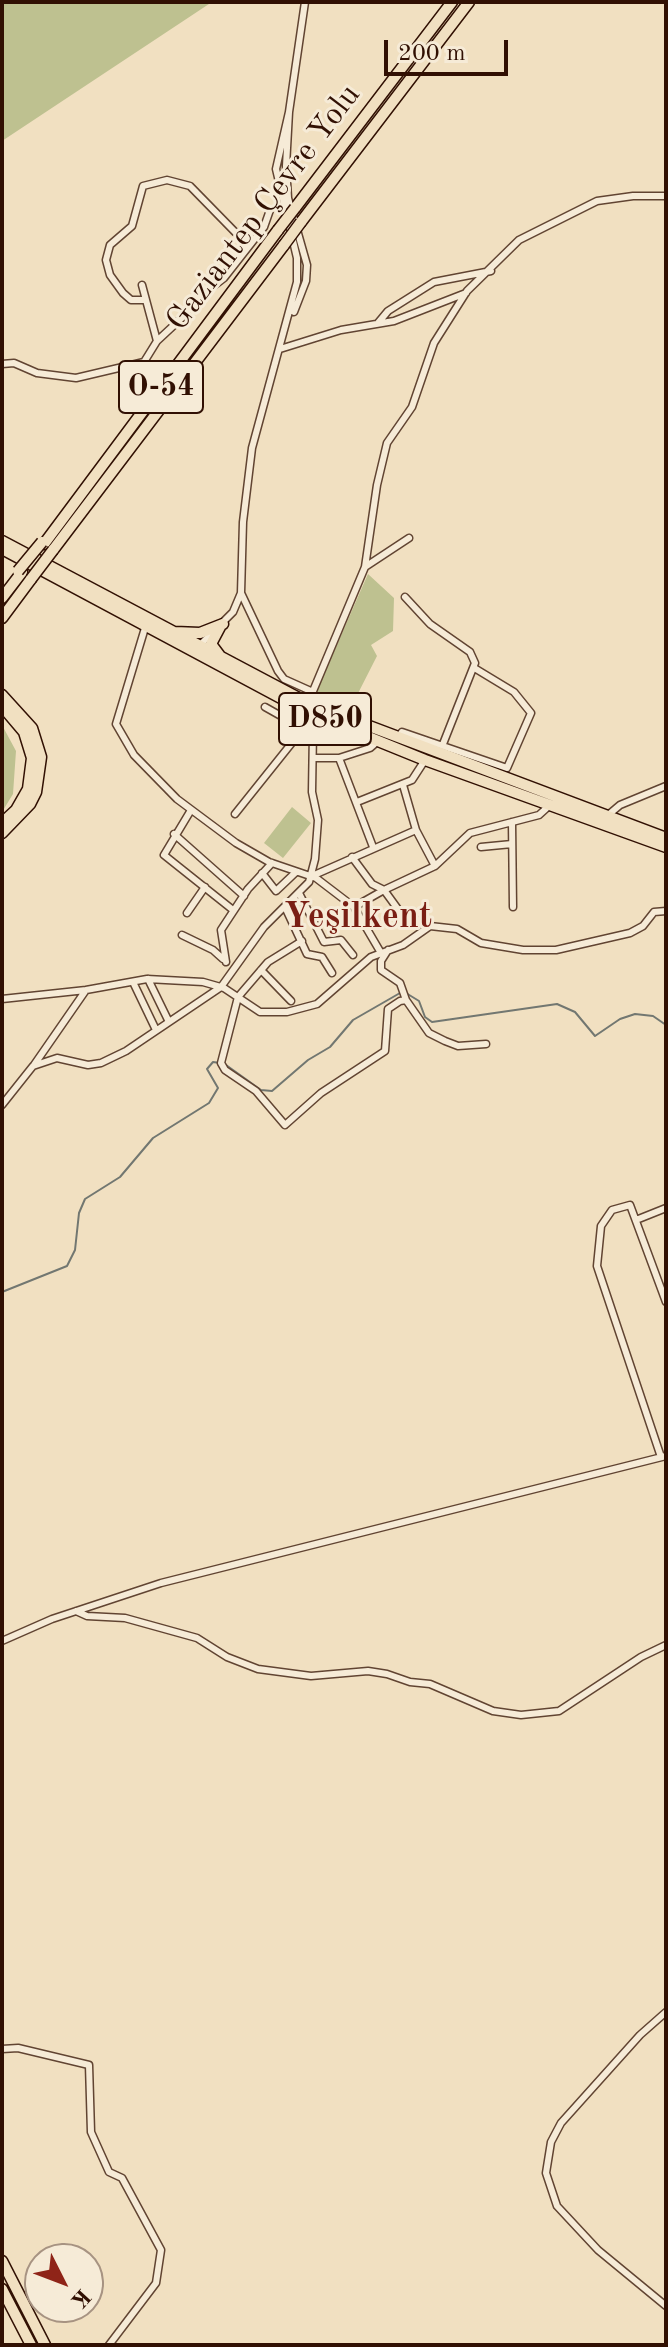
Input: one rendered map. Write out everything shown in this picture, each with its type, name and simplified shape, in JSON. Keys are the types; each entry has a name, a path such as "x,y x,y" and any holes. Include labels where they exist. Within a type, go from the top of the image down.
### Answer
{"highway":[{"name":"Gaziantep Çevre Yolu","path":"46,545 55,528 452,2"},
{"name":"Gaziantep Çevre Yolu","path":"2,598 284,245 469,2"},
{"name":"D850","path":"2,540 8,548 145,628 310,703 398,739 666,838"},
{"name":"D850","path":"8,548 164,629 192,649 231,664 310,703 326,719 425,760 666,847"},
{"name":"Gaziantep Çevre Yolu","path":"2,618 24,574"},
{"path":"2,590 24,574"},
{"path":"164,629 200,633 223,624"},
{"path":"223,624 211,644 231,664"},
{"path":"2,695 32,728 41,757 36,792 30,804 2,833"},
{"path":"2,706 24,732 32,758 23,800 2,823"},
{"path":"2,2261 45,2345"},
{"path":"2,2289 31,2345"}],"street":[{"path":"192,649 223,624 233,612 241,593 243,522 252,448 280,349 306,281 307,265 286,184 289,112 305,2"},
{"path":"146,300 131,300 123,293 110,275 106,260 110,245 132,226 143,186 167,180 190,186 235,232 251,241"},
{"path":"312,876 318,820 312,792 314,758 310,703 365,567 377,485 387,443 412,407 434,343 466,293 519,240 597,201 666,196"},
{"path":"2,364 14,363 37,373 84,377 144,362 157,341 186,314 194,301 224,278 264,227 270,210"},
{"path":"378,323 388,311 434,282 491,271"},
{"path":"142,285 157,341"},
{"path":"280,349 394,321 466,293"},
{"path":"365,567 409,538"},
{"path":"241,593 278,671 310,703"},
{"path":"398,739 402,732 507,768 531,720 523,700 476,669 470,652 430,624 405,597"},
{"path":"145,628 116,724 134,755 191,810 236,843 272,863 312,876 354,907 381,953"},
{"path":"443,744 476,669"},
{"path":"265,707 297,725 299,734"},
{"path":"235,814 299,734 313,733 326,719"},
{"path":"314,758 339,758 370,748 378,741"},
{"path":"339,758 373,847"},
{"path":"357,802 403,785 415,777 425,760"},
{"path":"403,785 416,830 435,866"},
{"path":"607,816 620,805 666,786"},
{"path":"354,907 435,866 470,833 539,815 550,805"},
{"path":"191,810 164,855 233,910"},
{"path":"512,822 513,907"},
{"path":"33,1066 57,1058 88,1065 101,1063 169,1022 221,987 264,927 312,876 416,830"},
{"path":"174,834 244,896"},
{"path":"481,847 512,844"},
{"path":"352,857 372,884 384,890 400,912 430,926 457,929 481,943 511,950 556,950 630,933 643,926 654,912 666,911"},
{"path":"226,962 221,930 233,910 272,863"},
{"path":"262,873 276,891 296,872"},
{"path":"187,913 205,887"},
{"path":"299,893 324,942 341,940 353,955"},
{"path":"285,907 307,954 322,957 332,973"},
{"path":"2,992 6,998 86,990 148,979 203,982 221,987 260,1012 287,1012 317,1004 371,957 403,945 430,926"},
{"path":"182,935 213,950 235,969"},
{"path":"302,941 283,950 238,997 221,1065 256,1091 285,1125 321,1093 385,1051 389,1039 388,1009 405,996"},
{"path":"389,950 381,961 381,970 400,983 429,1033 458,1046 486,1044"},
{"path":"261,970 291,1001"},
{"path":"148,979 169,1022"},
{"path":"133,982 156,1030"},
{"path":"2,1105 86,990"},
{"path":"2,1641 76,1611 161,1583 664,1456 597,1266 601,1226 612,1210 630,1205 666,1302"},
{"path":"636,1220 666,1208"},
{"path":"76,1611 87,1616 125,1618 197,1638 227,1657 258,1669 311,1676 368,1671 387,1674 410,1682 430,1684 493,1711 521,1715 559,1711 641,1657 666,1645"},
{"path":"666,2012 640,2035 561,2123 551,2142 546,2173 557,2206 598,2250 666,2306"},
{"path":"2,2049 18,2048 89,2065 91,2132 109,2172 122,2178 161,2250 156,2283 109,2345"}],"green space":[{"path":"2,2 212,2 2,141"},
{"path":"368,574 394,598 393,631 371,645 377,656 349,711 314,697"},
{"path":"2,725 16,751 13,794 2,812"},
{"path":"292,807 311,823 283,858 264,843"}],"waterway":[{"path":"226,1065 261,1090 272,1091 308,1060 330,1047 353,1020 400,993"},
{"path":"406,993 419,1001 425,1017 432,1022 557,1004 575,1012 595,1036 620,1019 635,1014 653,1016 666,1025"},
{"path":"2,1292 67,1266 75,1250 79,1213 85,1199 120,1177 153,1138 209,1103 218,1088 207,1069 213,1062 220,1063"}],"district":[{"name":"Yeşilkent","path":"358,918"}]}
